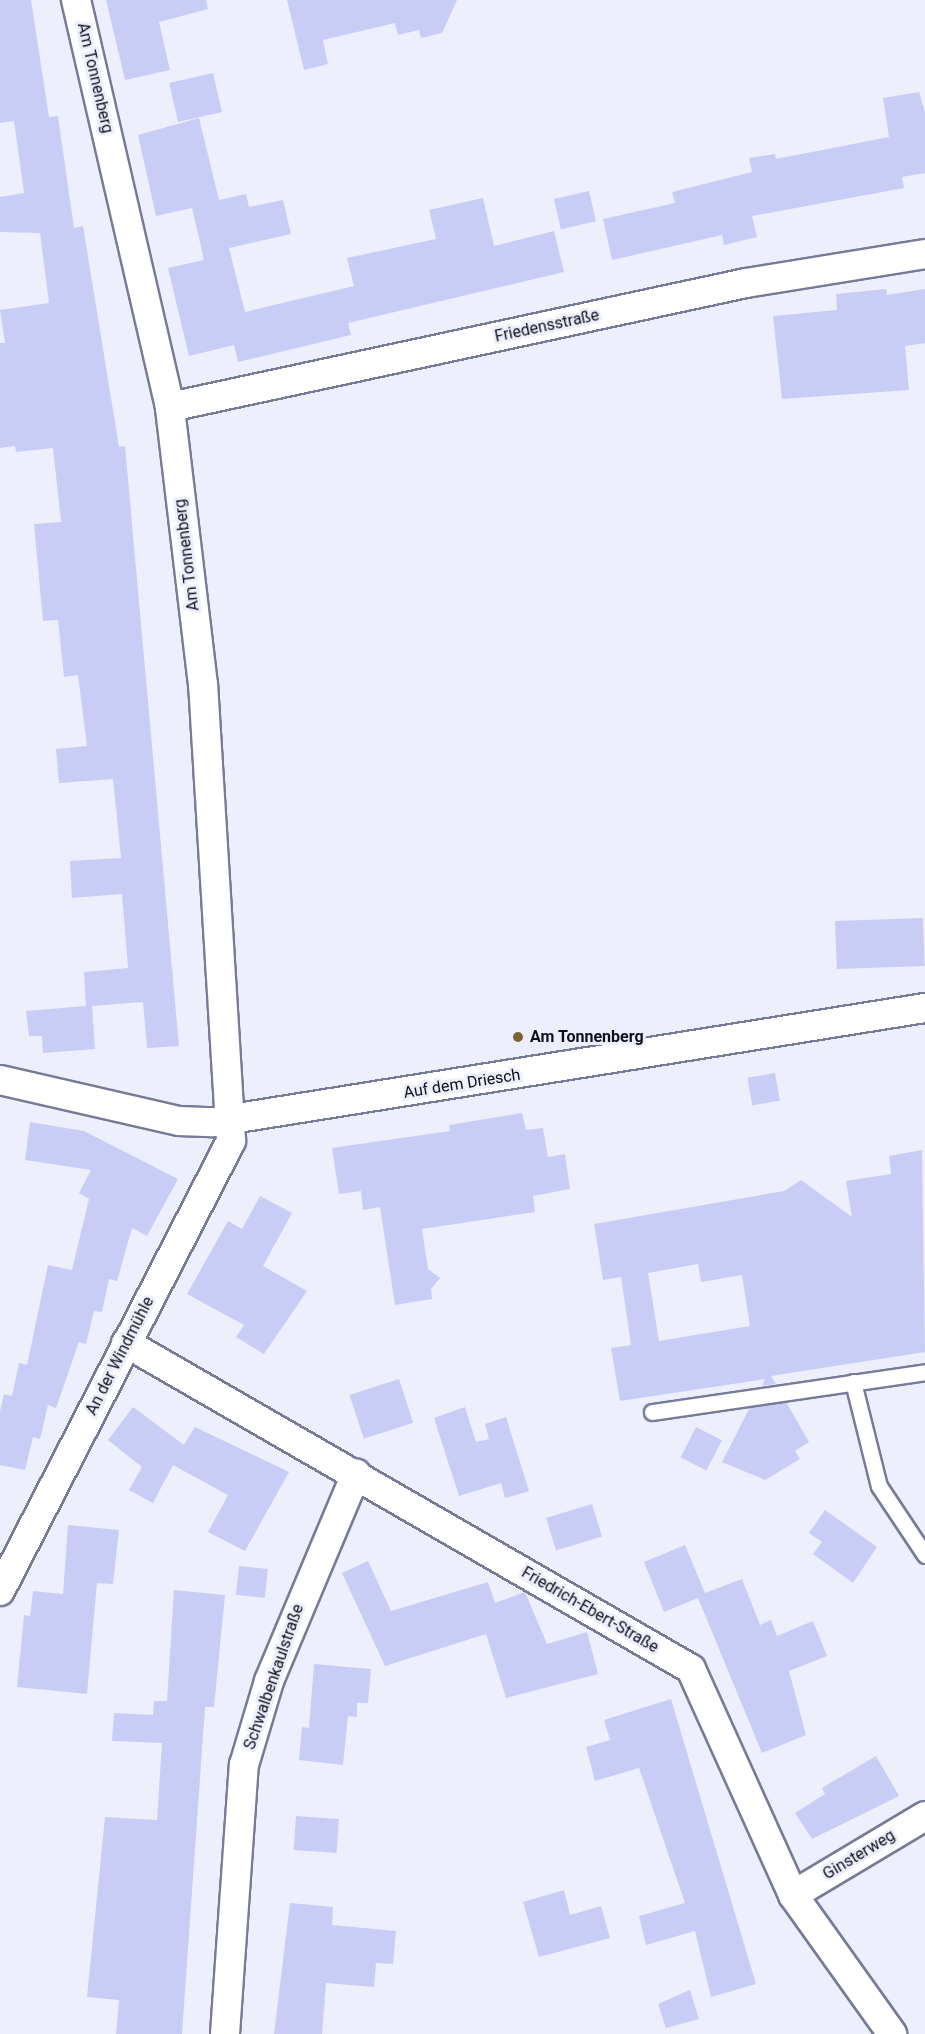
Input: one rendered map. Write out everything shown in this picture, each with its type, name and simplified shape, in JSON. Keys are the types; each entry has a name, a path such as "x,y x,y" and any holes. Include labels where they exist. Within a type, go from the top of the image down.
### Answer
{"street":[{"name":"Am Tonnenberg","path":"76,0 170,407 203,685 230,1119"},
{"name":"Friedensstraße","path":"170,407 746,283 925,254"},
{"name":"Auf dem Driesch","path":"0,1080 178,1121 230,1119 925,1008"},
{"name":"An der Windmühle","path":"0,1591 126,1343 222,1164 231,1141 230,1119"},
{"name":"Friedrich-Ebert-Straße","path":"126,1343 691,1669 793,1895 892,2034"},
{"name":"Schwalbenkaulstraße","path":"225,2034 244,1765 269,1681 356,1474"},
{"name":"Ginsterweg","path":"793,1895 925,1816"}],"lane":[{"path":"652,1412 925,1372"},
{"path":"853,1382 879,1486 925,1556"}],"building":[{"path":"0,0 31,0 49,117 58,116 74,228 83,226 119,447 125,446 179,1046 147,1048 143,1002 92,1006 95,1049 43,1053 42,1036 29,1036 26,1011 86,1006 84,972 128,968 122,894 72,898 70,861 121,858 113,779 59,783 56,749 87,746 78,675 64,677 58,620 43,621 34,524 61,522 53,448 16,452 15,446 0,448 0,343 5,343 0,310 49,303 40,233 0,232 0,197 24,193 14,121 0,123"},
{"path":"106,0 206,0 208,9 159,22 170,70 125,80"},
{"path":"287,0 457,0 442,33 421,38 419,30 398,35 395,23 323,40 328,64 304,70"},
{"path":"213,73 222,112 178,122 169,83"},
{"path":"919,92 925,112 925,173 902,177 904,188 752,216 757,237 724,245 722,235 612,260 603,219 675,203 672,192 752,172 749,158 775,154 776,159 889,137 883,98"},
{"path":"199,118 219,200 246,194 249,207 283,200 291,234 229,248 245,312 354,286 347,258 436,239 429,210 483,198 494,246 554,231 564,272 348,323 351,335 238,362 234,345 189,356 168,268 204,260 192,208 156,216 138,135"},
{"path":"589,191 596,221 561,229 554,199"},
{"path":"886,289 887,295 925,289 925,343 905,346 909,390 782,399 773,316 837,310 836,294"},
{"path":"923,918 925,966 837,969 835,921"},
{"path":"775,1073 780,1101 752,1105 747,1078"},
{"path":"522,1113 526,1130 543,1128 548,1157 565,1154 570,1189 533,1196 535,1212 422,1229 428,1269 440,1278 431,1289 432,1299 395,1305 380,1207 363,1210 361,1191 339,1194 332,1148 450,1131 449,1125"},
{"path":"30,1122 84,1131 178,1179 147,1236 132,1228 117,1281 109,1279 102,1312 94,1311 86,1344 79,1342 56,1408 48,1405 40,1439 33,1437 25,1470 0,1465 0,1411 4,1394 12,1396 19,1363 27,1365 48,1265 72,1270 89,1199 79,1193 91,1170 25,1160"},
{"path":"922,1150 925,1352 771,1376 776,1384 762,1386 765,1379 620,1401 611,1348 631,1345 621,1277 603,1280 594,1224 784,1191 801,1180 852,1217 846,1181 891,1174 889,1156","holes":["698,1264 701,1282 742,1275 750,1326 659,1341 648,1273"]},
{"path":"260,1196 292,1213 263,1266 307,1291 264,1354 236,1337 244,1325 187,1294 228,1221 242,1229"},
{"path":"399,1379 413,1423 364,1439 350,1395"},
{"path":"786,1402 809,1442 795,1451 800,1459 765,1480 722,1462 750,1407"},
{"path":"133,1407 184,1445 195,1427 289,1472 245,1551 208,1532 228,1495 173,1465 153,1503 129,1490 142,1467 108,1440"},
{"path":"465,1407 476,1442 489,1439 485,1424 506,1417 529,1491 505,1498 501,1483 459,1496 434,1418"},
{"path":"696,1427 722,1440 706,1470 681,1457"},
{"path":"592,1504 602,1537 556,1551 546,1518"},
{"path":"825,1510 877,1547 853,1583 813,1554 822,1542 809,1533"},
{"path":"68,1525 119,1530 113,1584 97,1583 87,1694 17,1687 24,1615 30,1616 33,1591 63,1594"},
{"path":"685,1545 705,1593 742,1579 760,1625 771,1620 777,1636 813,1621 827,1656 789,1671 806,1735 762,1753 698,1598 664,1612 644,1562"},
{"path":"368,1561 391,1611 488,1582 495,1603 525,1592 547,1644 587,1632 598,1674 506,1698 486,1634 385,1666 342,1573"},
{"path":"239,1566 268,1569 265,1598 236,1595"},
{"path":"174,1590 225,1595 214,1707 205,1707 182,2034 116,2034 119,2000 87,1997 105,1817 157,1820 162,1743 112,1741 114,1713 153,1715 154,1701 167,1701"},
{"path":"314,1664 371,1669 368,1703 357,1703 357,1717 348,1716 343,1765 299,1760 302,1727 309,1728"},
{"path":"671,1699 756,1984 711,1997 695,1931 646,1945 639,1916 685,1903 639,1768 595,1781 586,1747 610,1740 604,1720"},
{"path":"876,1756 899,1796 812,1839 795,1813 825,1794 822,1788"},
{"path":"296,1816 339,1819 337,1853 294,1850"},
{"path":"564,1890 570,1915 601,1906 610,1938 539,1957 523,1902"},
{"path":"290,1903 333,1907 332,1925 396,1931 393,1964 376,1963 374,1987 326,1983 322,2034 274,2034"},
{"path":"690,1990 699,2019 666,2028 658,2004"}],"place":[{"name":"Am Tonnenberg","path":"518,1037"}]}
